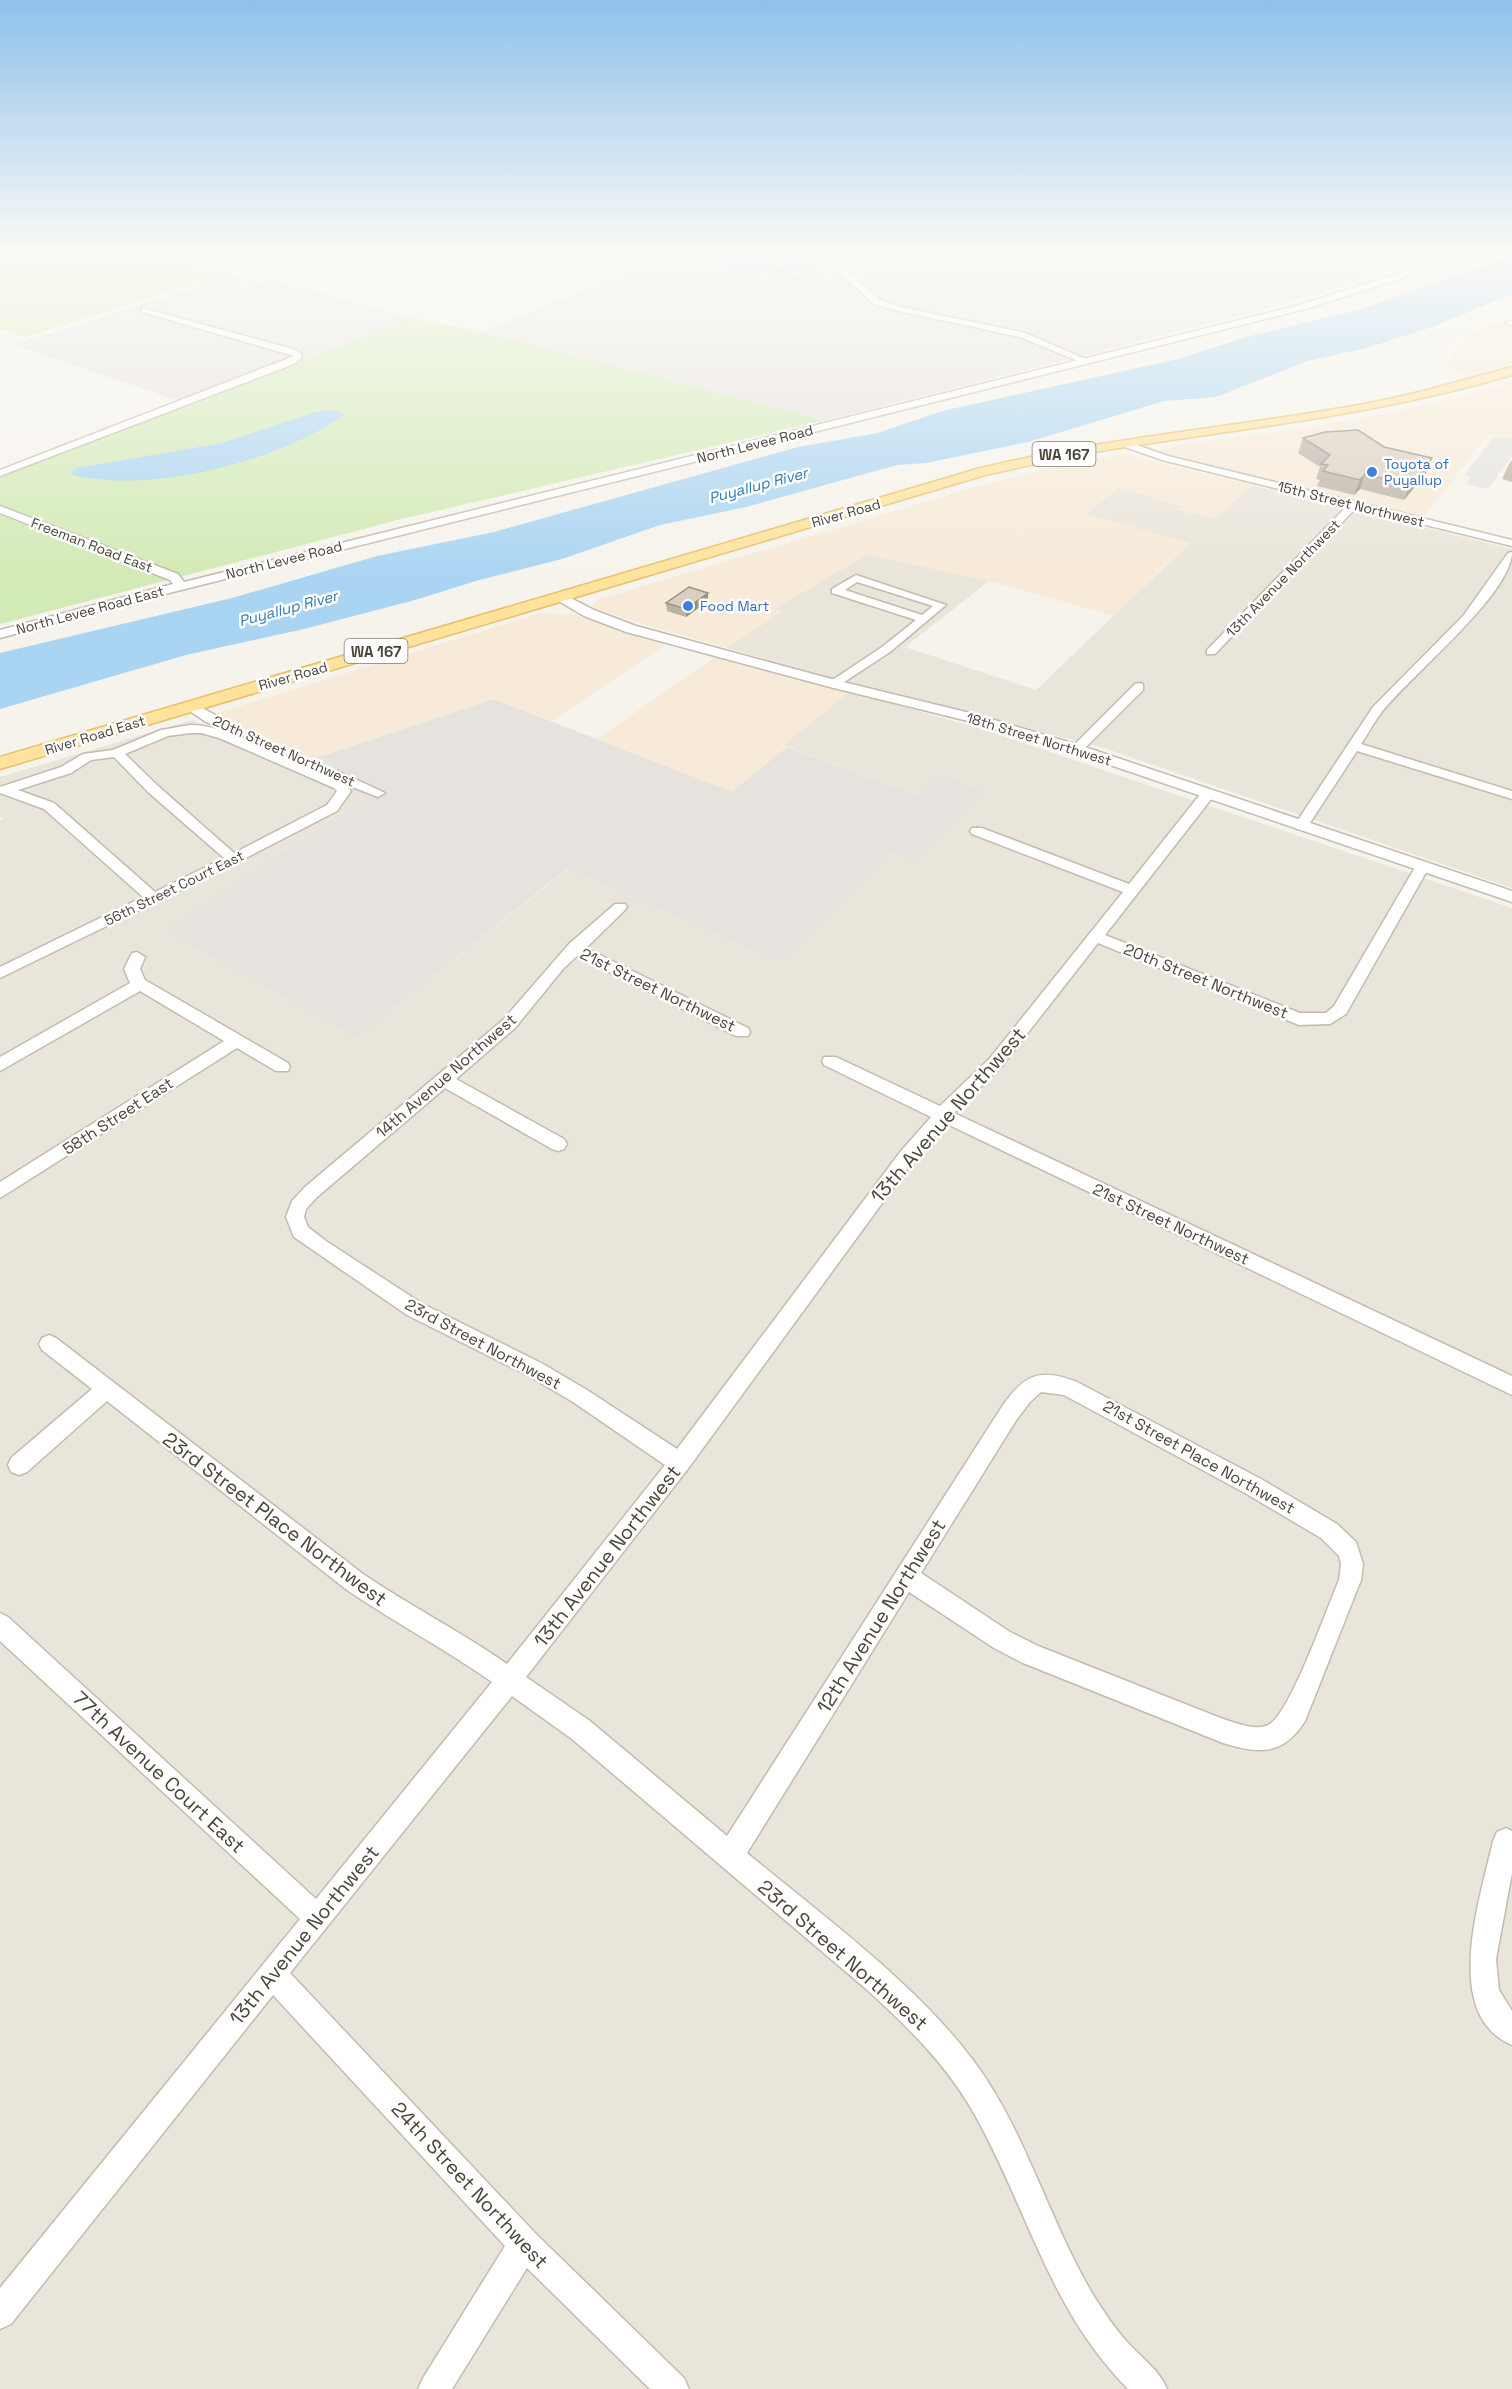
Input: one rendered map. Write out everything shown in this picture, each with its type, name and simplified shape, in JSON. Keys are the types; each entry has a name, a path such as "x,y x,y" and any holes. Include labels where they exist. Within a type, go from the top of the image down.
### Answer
{"main road":[{"name":"River Road","path":"191,706 982,472 1125,444 1366,410 1443,393 1512,371"},
{"name":"River Road East","path":"0,763 191,706"}],"street":[{"path":"0,473 295,359"},
{"path":"1082,359 1086,361"},
{"name":"North Levee Road","path":"181,586 1092,359"},
{"name":"15th Street Northwest","path":"1125,444 1150,454 1190,465 1512,543"},
{"name":"13th Avenue Northwest","path":"1211,652 1354,504"},
{"name":"Freeman Road East","path":"0,509 174,577 181,586"},
{"path":"1301,826 1377,710 1467,618 1484,598 1512,555"},
{"path":"835,684 924,619 941,605 856,578 836,591 924,619"},
{"name":"North Levee Road East","path":"0,634 181,586"},
{"name":"18th Street Northwest","path":"561,597 589,613 631,629 937,709 1077,749 1512,897"},
{"path":"1077,749 1139,687"},
{"name":"20th Street Northwest","path":"191,706 210,719 378,793"},
{"name":"56th Street Court East","path":"0,973 332,808 344,791 339,785 223,735 202,729 165,733 116,753"},
{"path":"1355,746 1512,795"},
{"path":"3,789 66,770 88,757 116,753 153,789 233,859"},
{"path":"3,789 49,806 152,897"},
{"name":"13th Avenue Northwest","path":"0,2313 509,1680 680,1463 907,1156 968,1087 996,1062 1207,795"},
{"path":"977,831 1133,891"},
{"name":"20th Street Northwest","path":"1097,937 1299,1019 1330,1018 1340,1010 1422,867"},
{"name":"14th Avenue Northwest","path":"295,1217 298,1206 311,1192 509,1024 574,948 620,907"},
{"name":"21st Street Northwest","path":"574,948 742,1032"},
{"path":"137,957 132,969 135,979 140,984 282,1067"},
{"path":"0,1065 140,984"},
{"name":"58th Street East","path":"0,1191 236,1041"},
{"name":"21st Street Northwest","path":"830,1061 1512,1386"},
{"path":"443,1079 558,1144"},
{"name":"23rd Street Northwest","path":"295,1217 298,1227 310,1239 383,1290 449,1328 536,1370 580,1396 680,1463"},
{"name":"23rd Street Place Northwest","path":"49,1344 105,1390 355,1582 392,1608 463,1647 509,1680"},
{"name":"21st Street Place Northwest","path":"906,1577 979,1626 1025,1652 1223,1731 1255,1739 1269,1739 1285,1729 1296,1712 1350,1580 1352,1564 1348,1550 1329,1531 1254,1486 1079,1392 1054,1383 1040,1383"},
{"name":"12th Avenue Northwest","path":"729,1857 1010,1412 1023,1393 1040,1383"},
{"path":"19,1465 105,1390"},
{"name":"77th Avenue Court East","path":"0,1625 318,1918"},
{"name":"23rd Street Northwest","path":"509,1680 581,1730 890,1991 920,2019 959,2064 984,2103 1011,2153 1068,2282 1099,2332 1122,2360 1151,2389"},
{"path":"1506,1841 1481,1954 1482,1977 1493,2011 1512,2031"},
{"name":"24th Street Northwest","path":"273,1975 524,2244 673,2389"},
{"path":"434,2389 524,2244"}],"shaded area":[{"path":"56,359 303,359 187,403"},
{"path":"589,359 1066,359 826,420"},
{"path":"1450,359 1512,359 1512,363 1470,378 1453,371 1448,364"},
{"path":"1512,382 1512,439 1489,434 1423,518 1166,456 1159,452 1164,447 1298,429 1384,414 1462,397"},
{"path":"1494,436 1512,439 1512,456 1488,489 1466,484 1471,477 1464,475"},
{"path":"1124,454 1252,485 1215,519 1176,510 1180,505 1119,487 1085,514 1191,543 1162,568 1115,616 989,581 868,554 775,609 782,612 727,648 626,619 593,607 594,603 600,599 972,488 1053,467"},
{"path":"1252,485 1512,549 1512,888 1104,748 857,685 727,648 781,612 774,609 867,554 989,581 905,647 1036,690 1190,543 1085,515 1119,487 1181,506 1177,509 1215,519"},
{"path":"541,613 566,615 571,613 623,633 665,645 552,721 494,699 310,760 220,717 218,713"},
{"path":"715,657 850,692 784,745 787,747 732,793 597,739"},
{"path":"850,692 982,729 1512,908 1512,2389 0,2389 0,821 3,819 0,816 0,777 192,720 366,797 357,1037 569,868 779,962 890,851 982,792 939,775 919,795 783,745"},
{"path":"494,699 732,792 787,747 918,795 939,775 983,791 915,861 890,851 779,962 568,868 357,1037 165,930 366,798 295,765"}],"green space":[{"path":"303,359 589,359 826,420 398,520 0,624 0,473"}],"water":[{"name":"Puyallup River","path":"1314,359 1216,397 1164,401 1028,442 926,463 897,465 746,507 660,525 562,559 479,580 415,600 304,629 186,655 0,709 0,653 232,598 377,556 494,532 798,447 878,433 942,411 1174,360"},
{"path":"337,410 344,415 317,432 285,447 212,470 136,481 101,480 70,474 77,468 222,443 316,412"}],"building":[{"path":"1358,430 1384,447 1432,458 1410,485 1365,474 1360,480 1323,471 1328,465 1321,464 1330,455 1303,438 1325,432"},
{"path":"689,587 708,593 686,609 666,603"}],"place":[{"name":"Toyota of Puyallup","path":"1372,472"},
{"name":"Food Mart","path":"688,606"}]}
